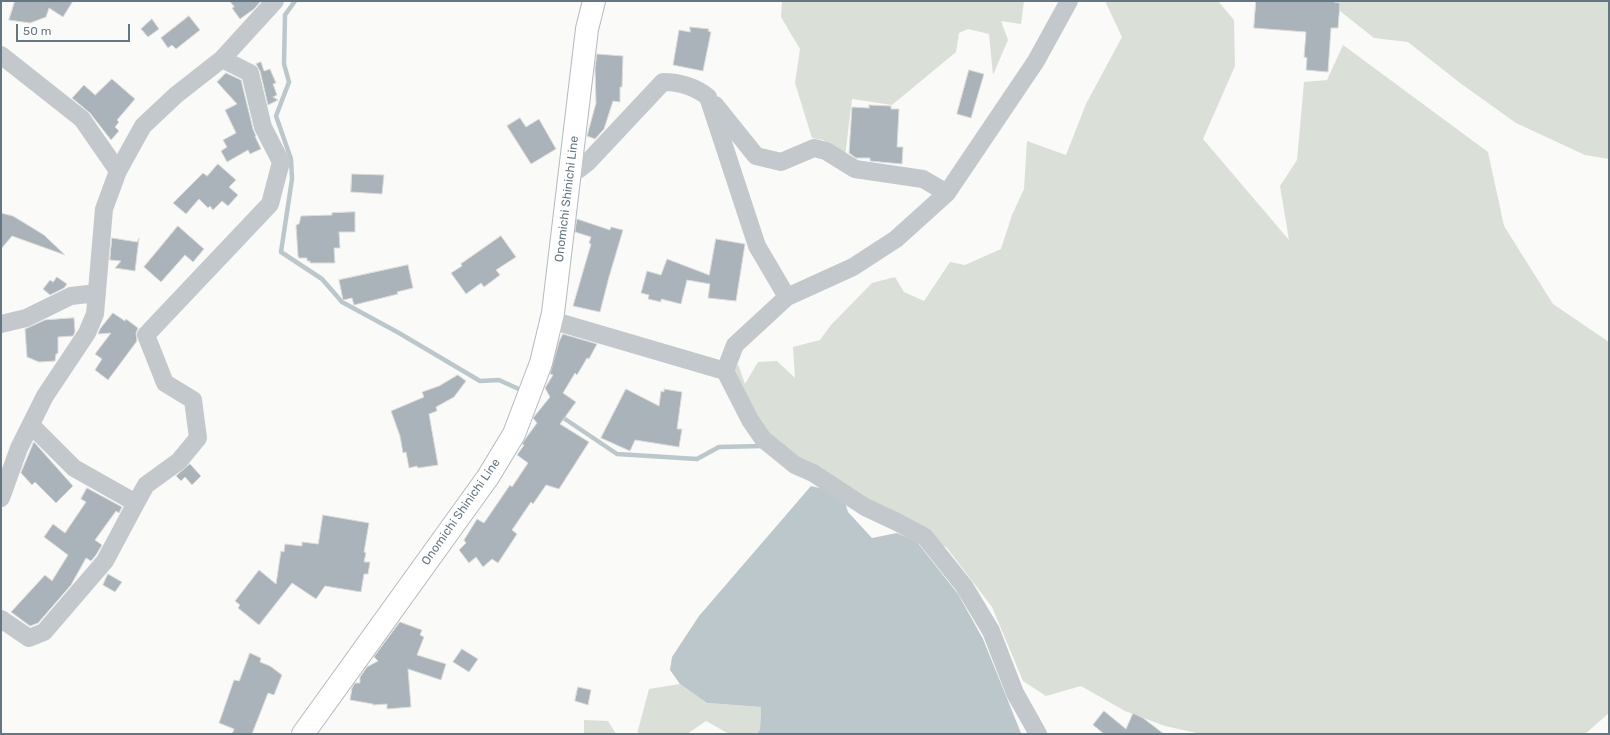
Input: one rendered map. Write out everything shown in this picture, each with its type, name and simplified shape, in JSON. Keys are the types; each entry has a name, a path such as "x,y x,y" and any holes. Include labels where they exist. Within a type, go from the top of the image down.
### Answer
{"main road":[{"name":"Onomichi Shinichi Line","path":"303,734 488,478 514,434 540,363 554,305 587,29 594,1"}],"street":[{"path":"1,498 20,448 45,396 87,333 95,314 104,208 118,171 143,126 176,95 222,59 275,1"},
{"path":"725,371 735,346 788,297 853,267 896,239 947,193 1036,61 1069,1"},
{"path":"1,55 82,120 118,171"},
{"path":"1,619 28,638 44,632 105,561 146,485 179,461 198,438 193,400 165,383 146,335 270,204 281,162 263,127 250,72 222,59"},
{"path":"570,170 578,170 587,163 663,82 675,82 697,88 708,97 756,156 781,162 814,148 826,151 854,169 923,179 947,193"},
{"path":"708,97 757,246 788,297"},
{"path":"1,324 26,318 71,296 97,293"},
{"path":"551,320 725,371 750,420 767,442 795,465 813,473 865,507 925,537 964,586 991,631 1015,693 1038,734"},
{"path":"31,425 74,468 136,503"}],"shaded area":[{"path":"782,1 1024,1 1021,24 1001,21 1008,40 993,75 989,34 968,29 959,33 956,52 892,105 852,99 845,157 823,140 812,138 795,83 800,49 781,17"},
{"path":"1105,1 1218,1 1234,20 1235,66 1203,139 1289,240 1280,186 1297,160 1304,82 1327,80 1343,45 1488,152 1504,226 1553,304 1609,342 1609,713 1585,734 1201,734 1165,726 1125,711 1081,686 1046,696 1023,681 992,607 947,548 902,518 789,457 724,381 738,364 745,384 758,362 777,361 795,378 793,347 820,340 831,325 872,283 895,277 904,292 924,301 950,262 965,265 1001,249 1012,215 1024,189 1027,141 1066,155 1086,104 1122,37"},
{"path":"1339,1 1609,1 1609,159 1585,155 1516,123 1460,83 1408,42 1374,38 1340,11"},
{"path":"811,486 842,493 848,512 872,538 897,533 917,542 958,594 983,639 1021,733 757,734 760,729 761,707 707,703 680,684 670,670 672,657 699,616"},
{"path":"680,684 707,703 761,707 760,729 757,734 729,734 706,721 687,734 637,734 649,689"},
{"path":"584,720 608,721 616,734 584,734"}],"building":[{"path":"15,1 73,1 63,17 49,8 46,17 30,23 9,20"},
{"path":"230,1 261,1 254,9 240,19 232,8 234,7"},
{"path":"1256,1 1334,1 1340,3 1338,28 1331,28 1328,72 1306,70 1307,58 1304,57 1306,32 1254,28"},
{"path":"189,16 200,30 176,49 172,45 168,48 161,38"},
{"path":"152,19 159,29 148,37 141,29"},
{"path":"690,27 709,29 708,31 711,32 703,71 673,65 679,30 690,32"},
{"path":"597,54 623,56 620,102 613,101 604,129 595,139 587,136 596,103 595,69"},
{"path":"261,62 264,71 270,69 276,83 273,84 277,95 273,97 278,100 268,105 260,71 256,64"},
{"path":"969,70 984,74 971,118 957,114"},
{"path":"226,73 241,80 255,136 261,149 250,154 248,150 227,162 221,151 227,147 223,140 236,133 225,110 237,104 217,82"},
{"path":"112,79 135,99 117,120 119,122 115,127 119,131 111,140 90,113 72,98 84,85 95,95"},
{"path":"869,105 891,106 891,109 899,109 897,147 903,147 902,164 870,161 870,158 856,158 849,153 852,107 869,108"},
{"path":"520,118 526,127 539,119 556,149 531,164 507,126"},
{"path":"218,164 236,180 229,187 238,195 228,206 222,201 213,210 210,206 208,208 199,199 186,214 173,203 203,173 207,176"},
{"path":"352,174 384,175 382,194 351,192"},
{"path":"355,212 355,232 339,232 340,248 334,248 335,263 310,263 310,261 307,261 307,258 299,258 296,225 299,224 301,216 332,215 332,213"},
{"path":"1,213 13,216 44,235 65,255 12,236 1,249"},
{"path":"577,219 610,230 611,227 623,230 600,312 573,306 591,244 589,243 591,237 575,232"},
{"path":"178,226 204,249 193,262 185,255 161,282 144,267"},
{"path":"501,236 516,257 496,270 500,275 484,287 481,283 466,294 451,273 462,266 461,264"},
{"path":"112,238 137,242 139,238 135,271 115,268 121,261 110,260"},
{"path":"716,239 745,244 736,301 708,298 710,284 687,280 681,304 661,299 661,302 648,299 649,295 641,293 647,271 661,275 667,259 709,275"},
{"path":"408,265 413,288 397,292 398,294 354,305 352,298 343,300 339,280"},
{"path":"57,277 67,284 64,288 50,295 43,289 50,280 53,282"},
{"path":"113,313 125,321 126,319 138,328 136,333 137,341 108,380 95,370 102,359 95,354 111,333 98,334 100,329"},
{"path":"74,318 75,332 73,336 58,337 58,353 56,354 55,361 39,362 27,357 25,329 45,320"},
{"path":"563,334 597,344 589,359 587,358 577,375 575,373 563,393 576,402 560,424 589,442 559,489 546,485 533,504 531,502 512,530 517,534 498,563 492,559 483,567 476,557 469,563 459,550 466,543 464,540 477,519 484,523 510,485 512,487 528,463 517,455 524,445 522,444 537,423 533,418 550,397 545,388 553,375 550,374 559,342"},
{"path":"458,375 466,381 454,397 436,407 437,411 429,414 438,465 409,468 406,452 403,453 400,436 391,411 424,397 422,392 439,386"},
{"path":"626,389 659,406 661,391 664,392 664,389 682,392 677,429 682,429 679,447 635,440 630,451 601,438"},
{"path":"34,442 73,486 56,503 35,482 32,485 21,473"},
{"path":"190,464 201,476 192,485 185,477 181,481 176,476"},
{"path":"87,488 122,507 119,513 116,511 95,540 102,545 96,555 91,561 86,558 71,585 38,623 30,626 11,612 45,575 52,581 68,555 44,537 53,524 65,533 86,502 81,499"},
{"path":"323,515 369,523 364,552 366,553 364,562 370,562 368,574 364,574 361,592 325,586 316,599 292,583 259,625 238,608 240,605 235,601 259,570 276,584 281,551 284,552 285,544 302,546 302,542 318,544"},
{"path":"108,574 122,582 115,592 103,585"},
{"path":"400,622 422,630 420,635 424,637 417,655 446,664 441,680 408,669 411,707 387,709 387,704 373,705 350,700 352,688 355,683 360,683 360,677 367,667 378,661 374,657"},
{"path":"462,649 478,659 469,672 453,662"},
{"path":"250,653 261,658 260,662 270,666 282,675 274,695 268,693 252,734 232,734 234,729 219,723 234,680 239,681"},
{"path":"578,687 591,690 588,705 575,701"},
{"path":"1104,711 1126,729 1133,713 1143,718 1164,734 1104,734 1093,725"}],"waterway":[{"path":"295,1 285,15 284,64 289,82 276,116 291,159 292,179 281,252 322,279 342,302 399,333 480,381 499,380 523,391"},
{"path":"559,415 617,454 697,459 719,447 763,446"}]}
